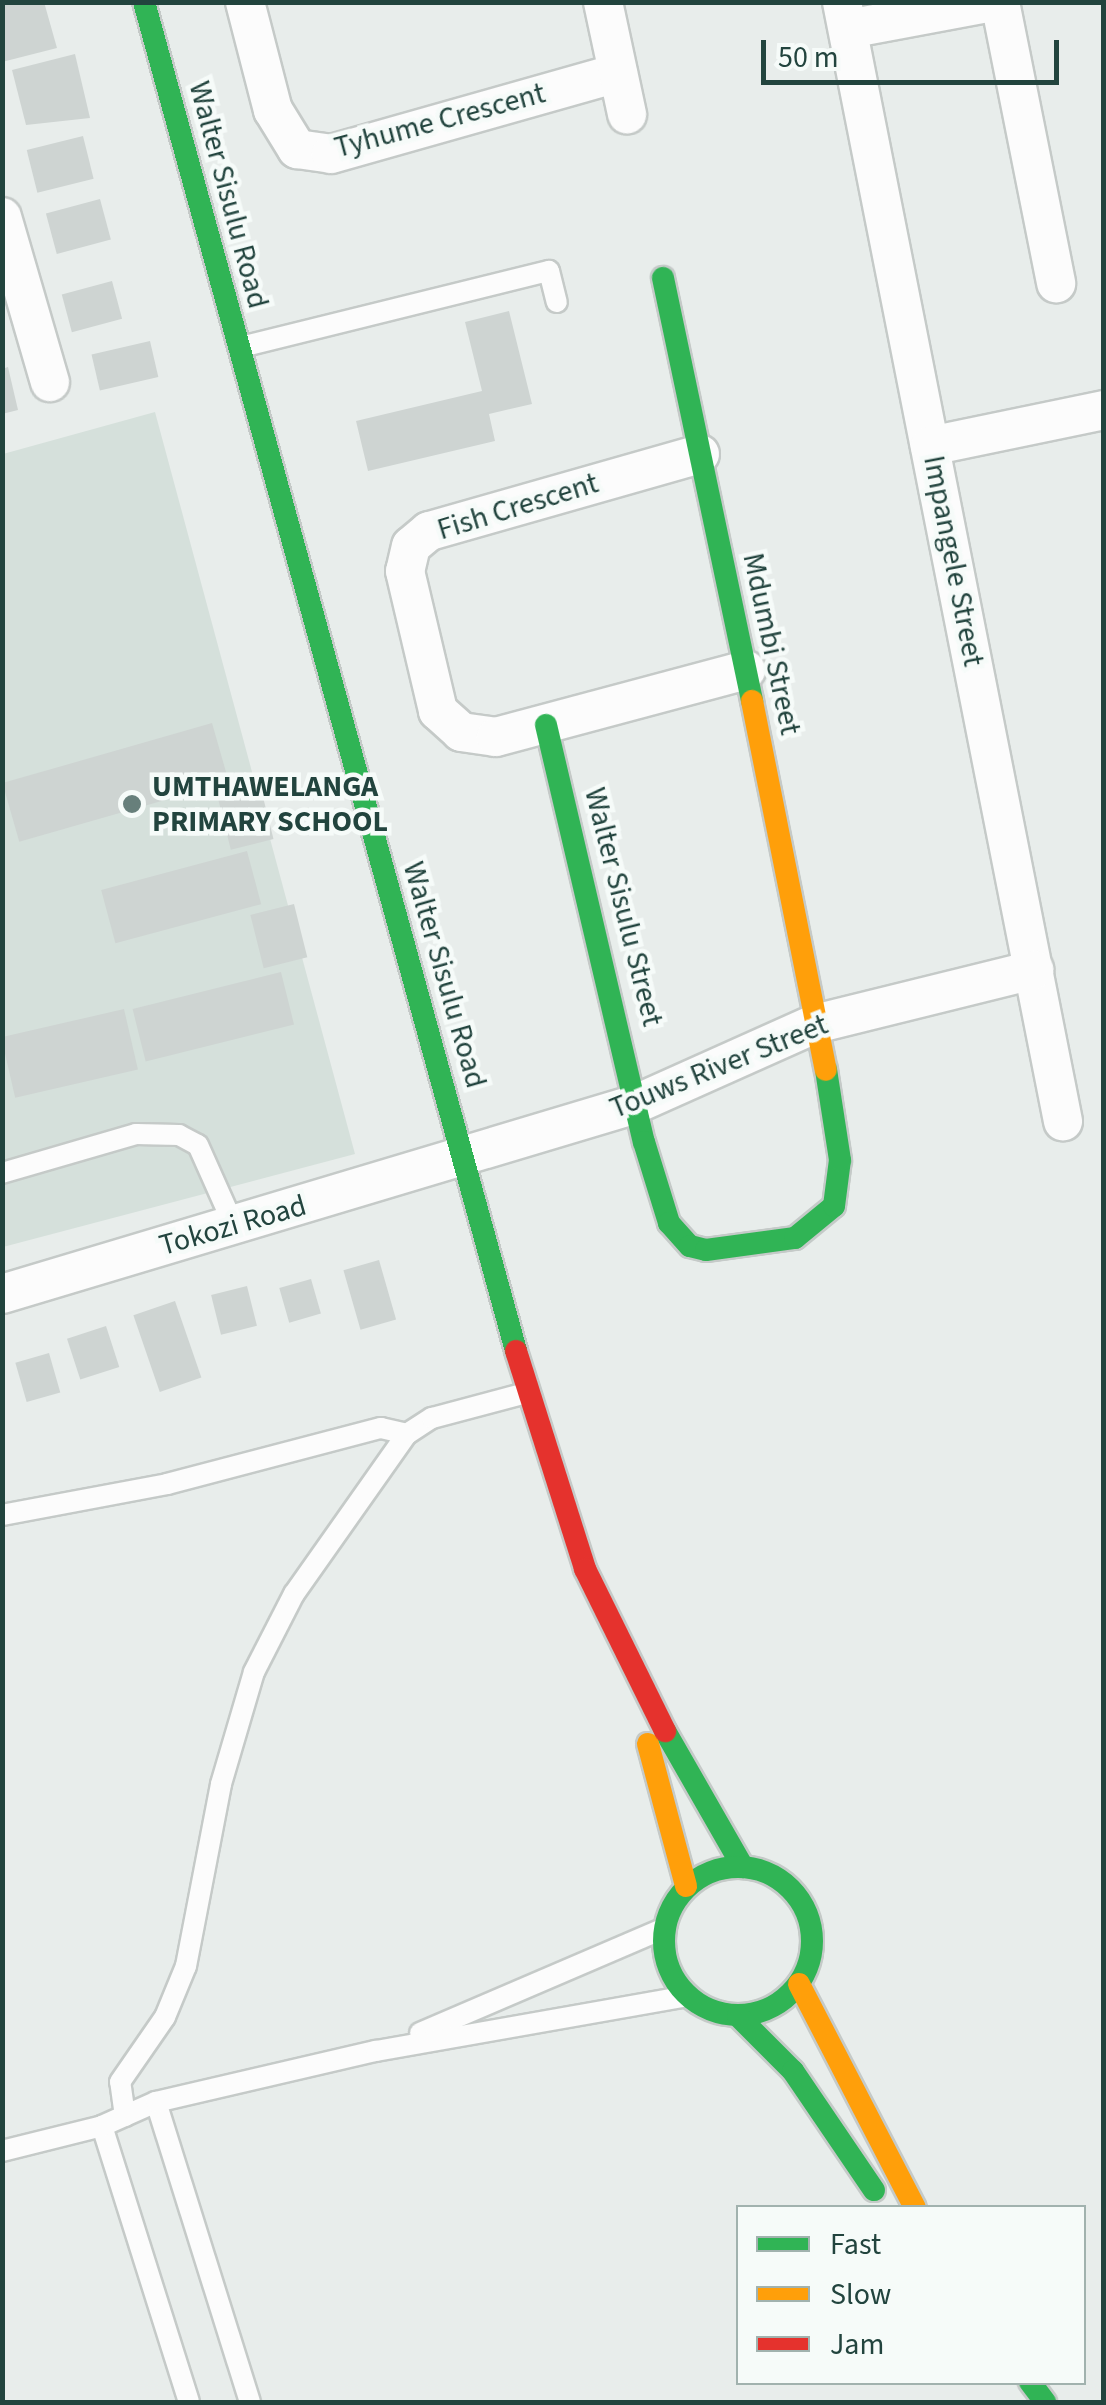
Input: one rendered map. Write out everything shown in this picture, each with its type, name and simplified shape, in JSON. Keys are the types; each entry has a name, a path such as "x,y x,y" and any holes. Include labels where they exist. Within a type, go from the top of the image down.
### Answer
{"street":[{"name":"Walter Sisulu Road","path":"144,2 528,1393 585,1569 628,1668 743,1866"},
{"name":"Tyhume Crescent","path":"245,2 273,110 298,149 331,154 618,73"},
{"path":"602,2 627,114"},
{"path":"845,16 992,2"},
{"path":"1000,2 1056,283"},
{"name":"Impangele Street","path":"845,16 1063,1121"},
{"path":"2,216 15,310 50,382"},
{"name":"Mdumbi Street","path":"636,1104 669,1223 690,1246 732,1250 795,1238 820,1223 840,1185 815,1024 746,670 663,278"},
{"path":"930,446 1104,410"},
{"name":"Fish Crescent","path":"700,454 429,531 411,546 405,571 438,711 462,732 496,737 746,670"},
{"name":"Walter Sisulu Street","path":"546,725 636,1104"},
{"name":"Touws River Street","path":"465,1160 636,1104 815,1024 1034,970"},
{"name":"Tokozi Road","path":"2,1294 465,1160"},
{"name":"Walter Sisulu Road","path":"628,1668 686,1886"},
{"path":"738,2016 783,2001 799,1984 812,1950 808,1914 778,1877 743,1866 707,1872 686,1886 663,1929 672,1977 688,1996 738,2016 793,2071 876,2194 891,2205"},
{"path":"799,1984 914,2205"}],"lane":[{"path":"239,347 549,270 557,302"},
{"path":"2,1173 136,1134 180,1135 198,1145 234,1226"},
{"path":"125,2116 120,2082 165,2017 186,1966 220,1784 254,1672 294,1594 407,1434 432,1418 528,1393"},
{"path":"2,1515 168,1484 381,1428 407,1434"},
{"path":"376,2051 663,1929"},
{"path":"2,2150 102,2126 156,2102 376,2051 688,1996"},
{"path":"156,2102 250,2402"},
{"path":"102,2126 189,2402"}],"shaded area":[{"name":"UMTHAWELANGA PRIMARY SCHOOL","path":"155,412 355,1154 3,1247 3,454"}],"building":[{"path":"5,2 44,2 57,48 2,62"},
{"path":"75,54 90,118 26,125 12,70"},
{"path":"83,136 94,179 37,193 27,150"},
{"path":"100,199 111,240 57,254 46,213"},
{"path":"112,281 122,319 72,332 62,294"},
{"path":"509,311 532,404 489,414 495,441 368,471 356,421 482,391 465,322"},
{"path":"150,341 158,377 100,391 92,354"},
{"path":"8,367 18,410 2,414 2,369"},
{"path":"212,723 229,782 19,842 2,783"},
{"path":"258,777 273,839 231,850 215,788"},
{"path":"247,851 261,904 115,943 101,890"},
{"path":"294,904 307,957 264,968 250,915"},
{"path":"281,972 294,1024 146,1061 133,1009"},
{"path":"124,1009 138,1069 15,1098 2,1037"},
{"path":"379,1260 396,1320 361,1330 343,1270"},
{"path":"311,1279 321,1314 289,1323 279,1288"},
{"path":"247,1286 257,1326 221,1335 211,1295"},
{"path":"175,1301 201,1378 160,1392 133,1315"},
{"path":"106,1326 119,1367 80,1380 67,1339"},
{"path":"49,1353 60,1392 27,1402 15,1363"}],"traffic: fast":[{"path":"144,2 516,1351"},
{"path":"663,278 752,701"},
{"path":"546,725 644,1142 669,1223 690,1246 706,1250 795,1238 834,1206 840,1160 826,1070"},
{"path":"665,1731 743,1867"},
{"path":"738,1867 766,1872 791,1888 807,1913 812,1941 807,1969 791,1994 766,2010 738,2015 710,2010 685,1994 669,1969 664,1941 669,1913 685,1888 710,1872 738,1867"},
{"path":"738,2016 793,2071 874,2190"},
{"path":"1032,2385 1045,2402"}],"traffic: slow":[{"path":"752,701 826,1070"},
{"path":"648,1744 686,1886"},
{"path":"799,1984 913,2205"}],"traffic: jam":[{"path":"516,1351 585,1569 665,1731"}],"place":[{"name":"UMTHAWELANGA PRIMARY SCHOOL","path":"132,804"}]}
